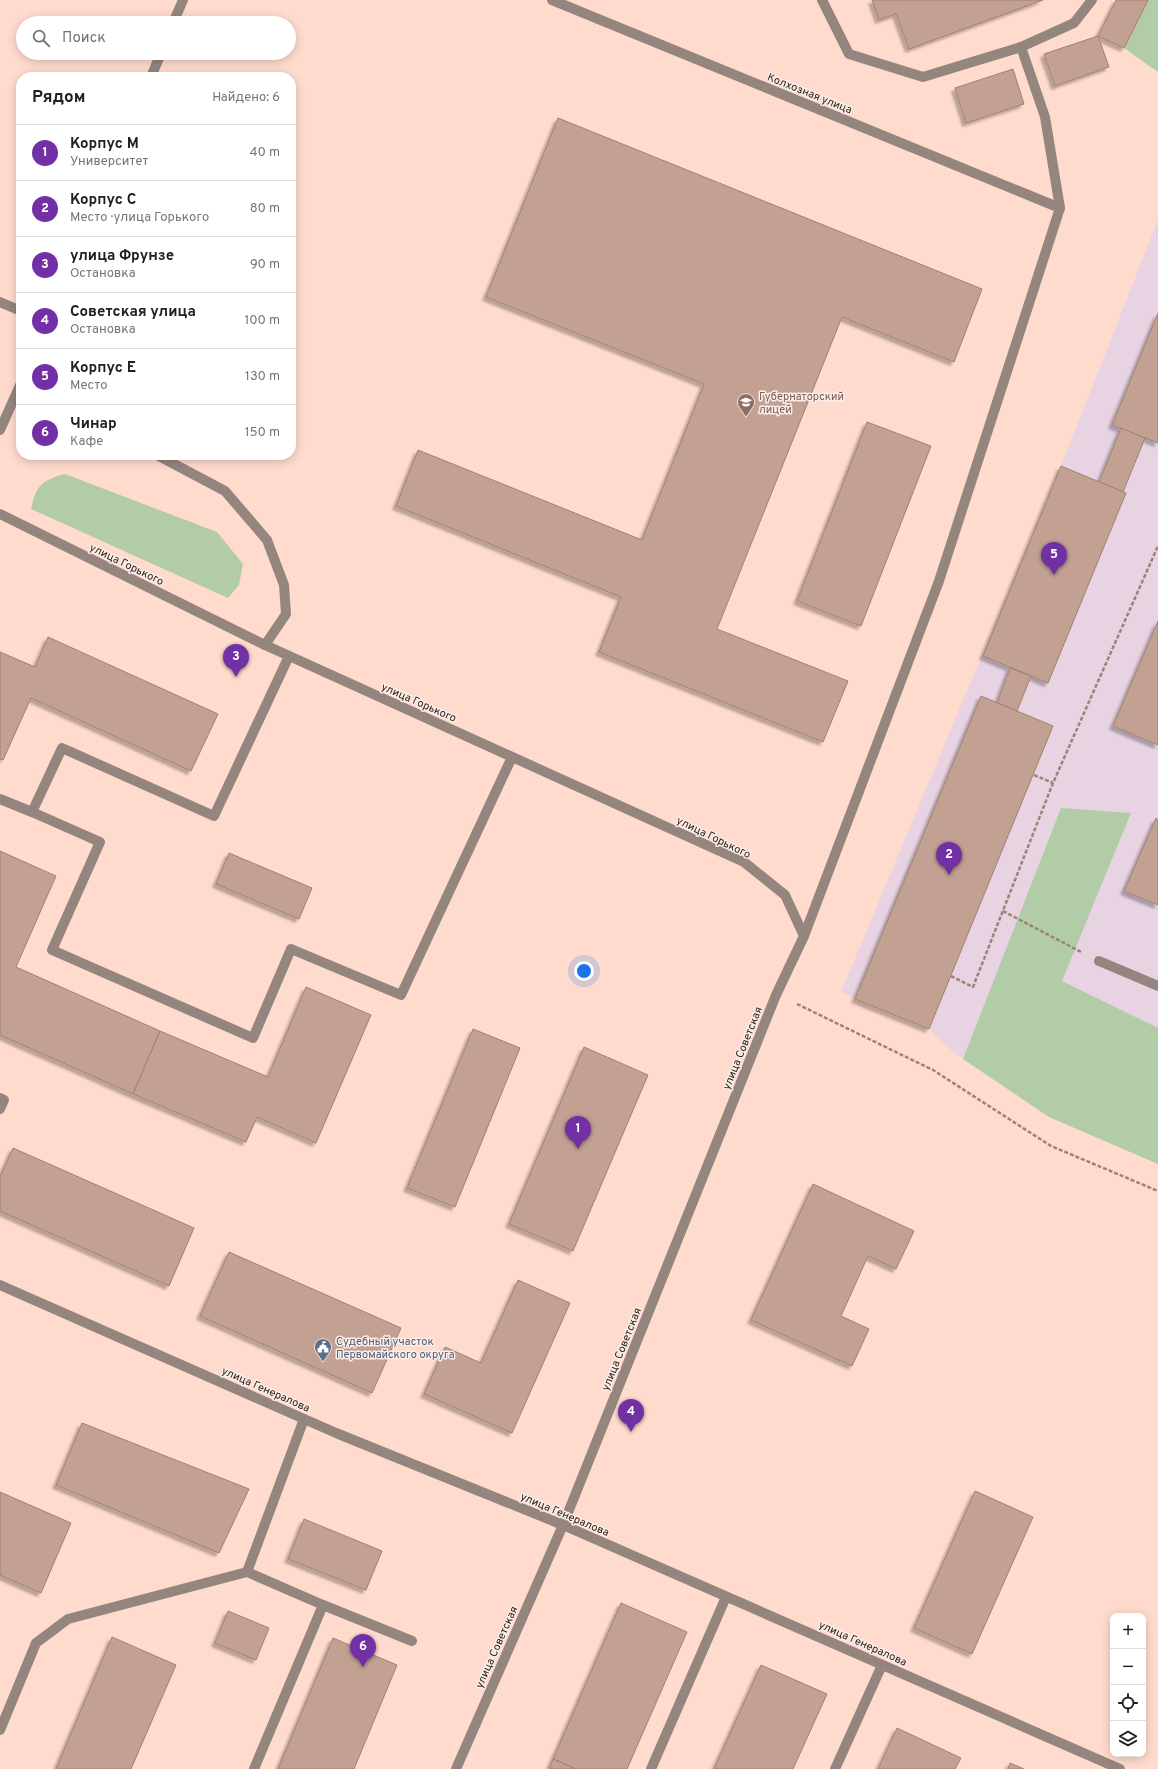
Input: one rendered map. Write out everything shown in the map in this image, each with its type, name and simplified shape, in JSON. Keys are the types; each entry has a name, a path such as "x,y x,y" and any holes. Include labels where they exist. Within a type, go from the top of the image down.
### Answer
{"street":[{"path":"176,16 183,0"},
{"name":"Колхозная улица","path":"552,0 1060,208"},
{"path":"822,0 849,54 923,76 1021,47 1074,22 1092,0"},
{"path":"1021,47 1044,117 1060,208"},
{"path":"152,72 158,60"},
{"name":"улица Советская","path":"456,1769 563,1525 776,995 804,936 939,581 1060,208"},
{"path":"0,302 16,309"},
{"path":"0,430 16,396"},
{"path":"166,460 225,491 267,540 284,585 286,614 265,645"},
{"name":"улица Горького","path":"0,514 265,645 744,862 785,895 804,936"},
{"path":"32,812 62,748 214,816 289,656"},
{"path":"0,799 100,842 52,950 253,1038 291,949 401,995 512,757"},
{"path":"1099,961 1158,986"},
{"path":"0,1098 4,1100 0,1108"},
{"name":"улица Генералова","path":"0,1285 304,1419 563,1525 1120,1769"},
{"path":"247,1572 304,1419"},
{"path":"0,1730 36,1643 68,1619 247,1572 412,1641"},
{"path":"651,1769 726,1597"},
{"path":"254,1769 323,1605"},
{"path":"836,1769 882,1665"}],"path":[{"path":"951,976 973,987 1054,783 1158,546"},
{"path":"1034,775 1054,783"},
{"path":"1003,911 1099,961"},
{"path":"776,995 933,1070 1051,1146 1158,1191"}],"shaded area":[{"path":"1158,220 1158,1164 1049,1117 963,1059 946,1046 929,1029 841,992 1061,466"}],"green space":[{"path":"1148,0 1158,0 1158,72 1124,48"},
{"path":"65,474 217,532 243,564 239,585 228,598 31,509 35,494 41,485 45,481"},
{"path":"1061,808 1131,813 1062,981 1158,1028 1158,1164 1049,1117 963,1059"}],"building":[{"path":"872,0 1043,0 909,49 896,14 879,20"},
{"path":"1116,0 1148,0 1124,48 1098,36"},
{"path":"1098,36 1109,67 1055,86 1044,54"},
{"path":"1013,69 1024,104 966,123 955,88"},
{"name":"Губернаторский лицей","path":"558,118 982,289 954,362 842,317 717,629 848,681 823,742 599,652 621,597 396,506 418,450 642,540 704,384 486,297"},
{"path":"1158,313 1158,443 1112,425"},
{"path":"867,422 931,446 861,626 797,601"},
{"path":"1121,428 1145,438 1123,492 1099,482"},
{"path":"1061,466 1126,493 1048,683 983,656"},
{"path":"1158,621 1158,745 1113,726"},
{"path":"48,637 218,714 191,771 31,698 3,760 0,759 0,652 35,667"},
{"path":"1010,668 1031,676 1017,711 997,703"},
{"path":"981,696 1053,726 929,1029 855,999"},
{"path":"1156,818 1158,820 1158,905 1124,891"},
{"path":"0,851 56,876 16,967 160,1031 133,1094 0,1035"},
{"path":"229,853 312,888 299,919 216,884"},
{"path":"306,987 371,1015 316,1143 257,1117 246,1142 133,1094 160,1031 268,1077"},
{"path":"473,1029 520,1048 455,1207 407,1188"},
{"path":"584,1047 648,1075 573,1251 509,1224"},
{"path":"13,1148 194,1228 169,1286 0,1211 0,1177"},
{"path":"813,1184 914,1231 896,1269 868,1256 841,1316 869,1329 852,1366 751,1320"},
{"path":"229,1252 401,1328 372,1393 200,1316"},
{"path":"518,1280 570,1303 512,1433 424,1394 445,1347 481,1363"},
{"path":"82,1423 249,1489 219,1553 56,1485"},
{"path":"975,1491 1033,1517 972,1654 914,1628"},
{"path":"0,1492 71,1523 41,1593 0,1575"},
{"path":"304,1519 382,1551 366,1590 288,1559"},
{"path":"621,1603 687,1632 627,1769 576,1769 553,1759"},
{"path":"228,1611 269,1628 256,1660 215,1643"},
{"path":"112,1637 176,1665 131,1769 56,1769"},
{"path":"333,1638 397,1665 354,1769 278,1769"},
{"path":"761,1665 827,1694 793,1769 714,1769"},
{"path":"897,1728 961,1758 955,1769 878,1769"},
{"path":"553,1759 576,1769 549,1769"},
{"path":"1010,1763 1024,1769 1008,1769"}],"place":[{"name":"Губернаторский лицей","path":"746,417"},
{"name":"Корпус Е","path":"1054,575"},
{"name":"улица Фрунзе","path":"236,677"},
{"name":"Корпус С","path":"949,875"},
{"name":"Корпус M","path":"578,1149"},
{"name":"Судебный участок Первомайского округа","path":"323,1362"},
{"name":"Советская улица","path":"631,1432"},
{"name":"Чинар","path":"363,1667"}]}
